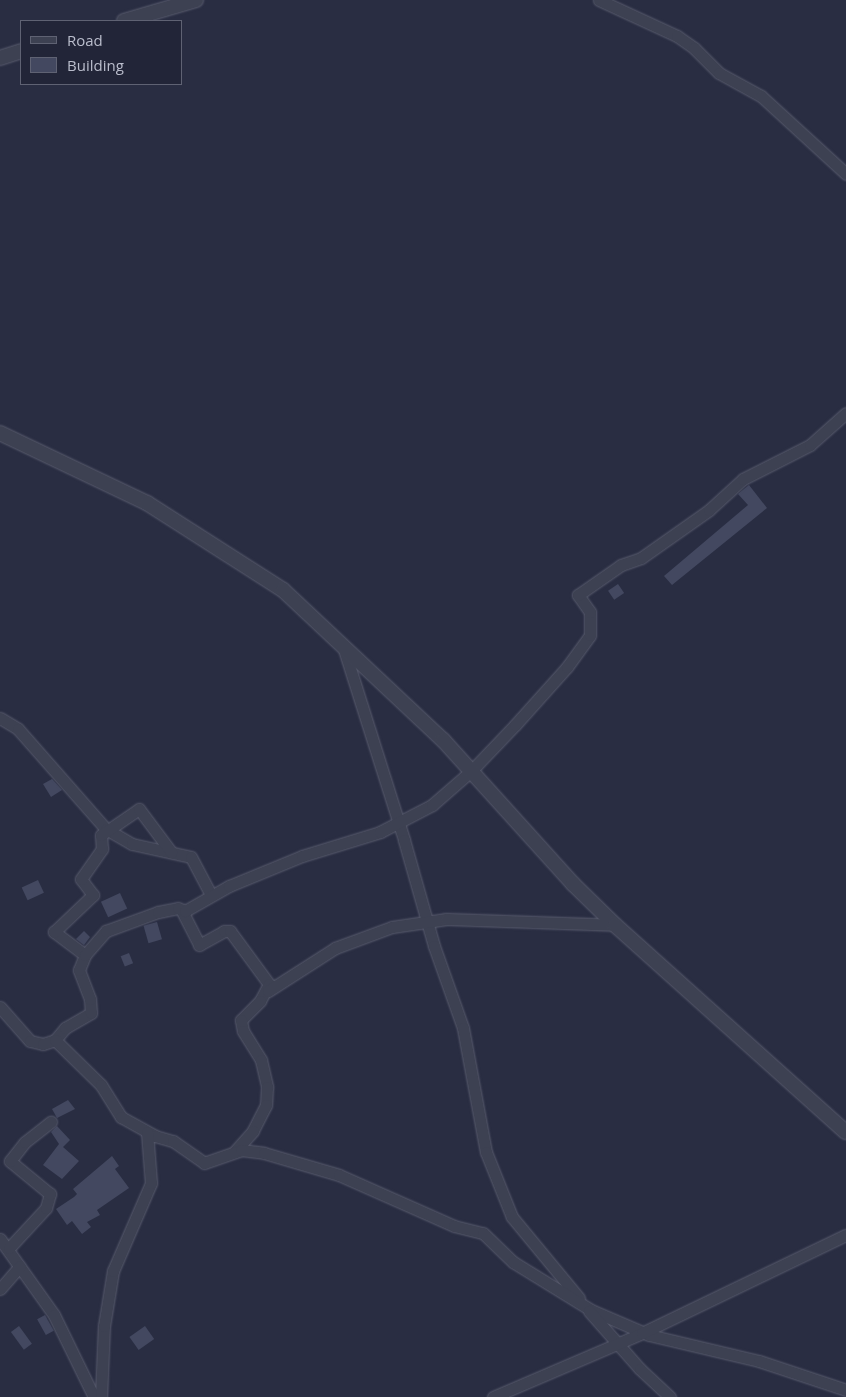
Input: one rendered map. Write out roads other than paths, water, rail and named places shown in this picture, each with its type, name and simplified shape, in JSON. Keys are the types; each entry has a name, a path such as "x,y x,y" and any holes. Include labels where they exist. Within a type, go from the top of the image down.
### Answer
{"street":[{"path":"127,20 196,0"},
{"path":"599,0 677,36 694,48 719,73 761,96 846,174"},
{"path":"0,58 20,51"},
{"path":"182,911 211,895 302,856 359,841 432,805 471,771 567,666 590,635 590,612 578,595 621,565 641,558 709,510 743,479 810,445 846,413"},
{"path":"0,433 147,503 222,548 283,590 342,642 471,771 572,884 615,925 846,1132"},
{"path":"342,642 399,822 427,922 463,1028 486,1152 512,1218 585,1306 670,1397"},
{"path":"0,718 18,730 64,786 108,830 132,844 191,857 211,895"},
{"path":"85,955 54,932 93,895 82,879 102,849 100,835 139,809 172,852"},
{"path":"0,1007 30,1041 43,1044 55,1040 65,1028 91,1012 90,999 79,970 85,955 106,931 120,924 175,908 182,911 199,945 224,931 230,931 242,950 262,973 268,991"},
{"path":"235,1151 253,1131 266,1105 267,1095 261,1060 243,1031 241,1016 268,991 335,948 392,927 446,919 615,925"},
{"path":"55,1040 101,1085 121,1117 147,1132 173,1141 204,1163 235,1151 264,1153 339,1174 454,1226 483,1233 513,1262 585,1306 642,1332 759,1360 846,1390"},
{"path":"9,1248 46,1208 50,1194 10,1161 25,1142 52,1122"},
{"path":"101,1397 104,1326 113,1271 151,1183 147,1132"},
{"path":"493,1397 642,1332 846,1235"},
{"path":"0,1239 9,1248 54,1315 94,1397"},
{"path":"0,1289 20,1266"}]}
